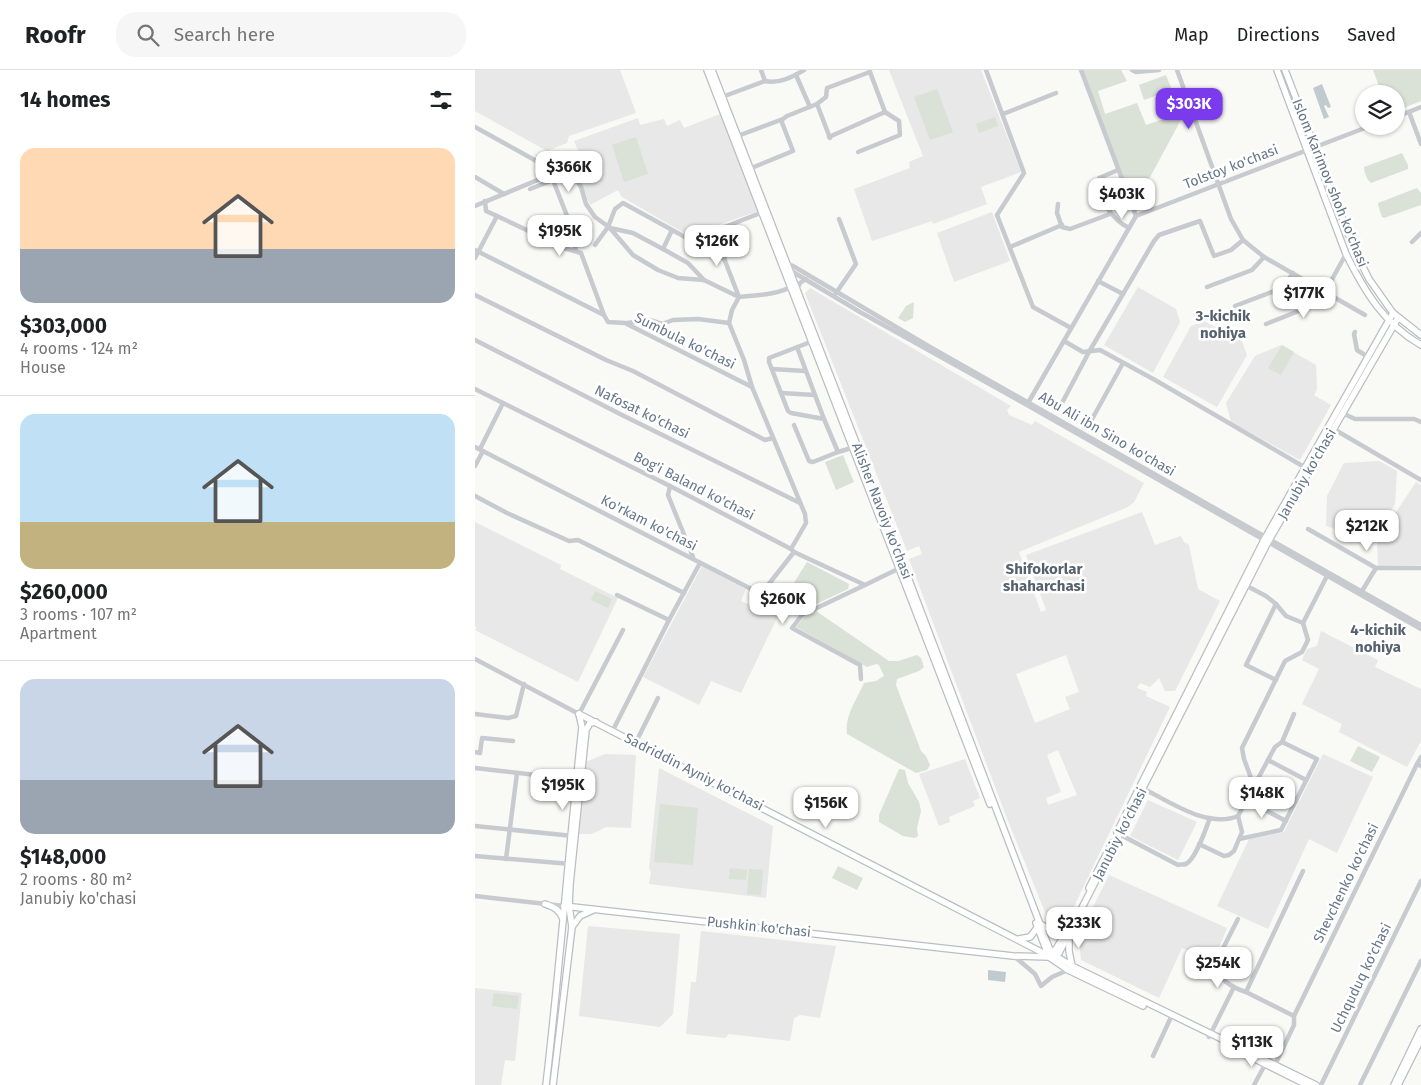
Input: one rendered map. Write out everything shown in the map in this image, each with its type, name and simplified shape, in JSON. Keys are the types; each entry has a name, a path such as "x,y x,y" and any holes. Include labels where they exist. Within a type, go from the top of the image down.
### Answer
{"main road":[{"name":"Alisher Navoiy ko'chasi","path":"707,70 736,137"},
{"name":"Alisher Navoiy ko'chasi","path":"712,70 786,266"},
{"name":"Islom Karimov shoh ko'chasi","path":"1277,70 1355,251 1369,279 1395,315 1421,335"},
{"name":"Islom Karimov shoh ko'chasi","path":"1285,70 1346,254 1360,281 1390,323 1421,345"},
{"name":"Alisher Navoiy ko'chasi","path":"748,169 763,212 795,287 902,567 1048,955"},
{"name":"Janubiy ko'chasi","path":"1048,955 1060,944 1068,932 1267,539 1368,357 1395,315"},
{"name":"Janubiy ko'chasi","path":"1267,539 1390,323"},
{"path":"546,1085 584,729 579,714"},
{"name":"Sadriddin Ayniy ko'chasi","path":"579,714 1070,968 1316,1085"},
{"path":"584,729 590,723 596,722"},
{"path":"545,904 554,907 560,912 564,922"},
{"path":"553,1085 572,927 566,906"},
{"name":"Pushkin ko'chasi","path":"566,906 1013,956 1048,955"},
{"path":"572,927 580,916 596,909"},
{"path":"1018,940 1030,937 1038,925 1054,931 1068,932 1070,968"},
{"path":"1394,1085 1421,1030"},
{"path":"1398,1085 1421,1039"},
{"name":"Sadriddin Ayniy ko'chasi","path":"1275,1066 1307,1085"}],"street":[{"path":"761,70 765,81"},
{"path":"722,97 765,81 773,83 796,75 804,70"},
{"path":"986,70 1024,173 997,215 1033,307 1071,328"},
{"path":"1028,403 1136,216 1081,70"},
{"path":"1132,70 1136,72 1159,70"},
{"path":"1177,70 1231,219 1243,240 1264,257 1365,315"},
{"path":"736,137 817,104 826,97 827,88 870,71 885,112 899,121 900,135 858,152"},
{"path":"796,75 810,107"},
{"path":"1003,114 1056,93"},
{"path":"817,104 830,138 885,112"},
{"path":"1405,114 1421,107"},
{"path":"1409,112 1421,144"},
{"path":"748,169 793,151 781,120"},
{"path":"475,127 540,163 547,177"},
{"name":"Tolstoy ko'chasi","path":"1136,216 1355,132"},
{"path":"475,206 569,167 581,187 586,204 595,217 608,227 633,255 658,270 677,278 704,280"},
{"path":"1118,170 1099,178 1099,185 1110,214 1121,224 1129,228"},
{"path":"475,177 504,194"},
{"path":"529,189 553,180 569,221 575,251"},
{"path":"485,201 487,211 567,249 581,253 604,315"},
{"path":"595,245 608,227 615,209 623,203 725,259"},
{"path":"1058,204 1057,213 1062,226"},
{"path":"691,240 763,212"},
{"path":"1010,247 1062,226 1070,229 1110,214"},
{"path":"475,258 497,216"},
{"path":"836,295 856,264 839,219"},
{"path":"1062,403 1089,352 1154,241 1159,236 1200,221 1214,256 1231,250 1243,240"},
{"path":"608,227 633,233 663,249 688,263 704,280 739,297 766,294 795,287 806,279"},
{"path":"663,249 672,230"},
{"path":"713,230 739,297 732,310 729,323 744,360 752,387 800,503 806,523 792,550"},
{"path":"1412,242 1421,233"},
{"name":"Sumbula ko'chasi","path":"477,251 604,315 608,322 625,324 752,387"},
{"path":"1266,324 1314,305 1325,292 1346,254"},
{"path":"1207,288 1252,270 1264,257"},
{"name":"Abu Ali ibn Sino ko'chasi","path":"786,266 836,295"},
{"name":"Abu Ali ibn Sino ko'chasi","path":"786,266 1421,625"},
{"path":"1235,306 1282,288 1293,273"},
{"path":"1098,281 1123,294"},
{"path":"475,295 606,360 633,371 765,440 773,438"},
{"path":"625,324 650,320 662,324 673,320 698,319 729,323"},
{"path":"1355,332 1357,350 1368,357"},
{"name":"Nafosat ko'chasi","path":"475,340 800,503"},
{"path":"814,340 771,356 769,362 788,411 824,419"},
{"path":"1064,341 1083,352 1100,350 1306,468"},
{"path":"797,347 835,450 838,452"},
{"path":"1091,421 1123,363"},
{"path":"772,369 805,371"},
{"name":"Bog'i Baland ko'chasi","path":"475,389 670,486 792,550 865,585"},
{"path":"781,393 815,395"},
{"path":"475,466 479,449 503,403"},
{"path":"1339,412 1355,419 1414,419 1421,422"},
{"path":"794,426 809,461 813,462 855,447"},
{"path":"1329,426 1421,480"},
{"name":"Ko'rkam ko'chasi","path":"479,449 693,557 700,563 761,594 792,550"},
{"path":"670,486 668,494 693,557"},
{"path":"475,496 507,513 569,541 578,540 684,593"},
{"path":"1308,529 1376,568 1421,568"},
{"name":"Abu Ali ibn Sino ko'chasi","path":"1267,539 1327,576 1361,592 1421,629"},
{"path":"613,730 700,563"},
{"path":"861,679 860,665 792,628 802,615 902,567"},
{"path":"1361,592 1376,568"},
{"path":"1296,801 1255,783 1244,759 1242,748 1285,661 1302,652 1308,640 1303,623 1327,576"},
{"path":"1244,585 1266,596 1286,616 1303,623"},
{"path":"617,595 669,620"},
{"path":"1276,604 1246,665 1276,680"},
{"path":"579,714 623,630"},
{"name":"Sadriddin Ayniy ko'chasi","path":"475,659 579,714"},
{"path":"475,714 508,718 516,716 524,684"},
{"path":"636,742 658,698"},
{"path":"1199,844 1224,856 1234,852 1241,832 1238,816 1275,747 1283,742 1294,714"},
{"path":"475,752 480,753 482,738 513,741"},
{"path":"1239,839 1281,830 1317,759 1283,742"},
{"name":"Shevchenko ko'chasi","path":"1275,1066 1294,1025 1294,1016 1419,765 1421,757"},
{"path":"1268,760 1306,780"},
{"path":"475,768 579,780"},
{"path":"506,859 517,773"},
{"path":"1141,787 1194,814 1210,818 1238,816"},
{"path":"1246,800 1286,821"},
{"path":"1118,834 1178,865 1186,864 1199,844 1210,818"},
{"path":"475,826 573,836"},
{"path":"475,856 570,864"},
{"path":"1246,992 1303,871"},
{"name":"Uchquduq ko'chasi","path":"1321,1085 1421,881"},
{"name":"Pushkin ko'chasi","path":"475,896 566,906"},
{"path":"1237,919 1215,964 1215,968 1225,982 1294,1016"},
{"path":"1013,956 1035,974 1041,986 1052,977 1070,968"},
{"path":"1360,1085 1421,961"},
{"path":"1210,1036 1234,987"},
{"path":"1153,1056 1171,1017"},
{"path":"1254,1085 1266,1062"}],"shaded area":[{"path":"475,70 620,70 636,113 569,136 567,143 547,151 475,111"},
{"path":"889,70 981,70 1021,172 981,187 987,204 933,224 932,221 872,241 854,189 910,168 909,162 923,156"},
{"path":"1082,70 1121,70 1127,81 1098,91 1105,114 1137,103 1146,125 1182,113 1183,116 1142,192 1128,190"},
{"path":"1373,70 1421,70 1421,101 1405,107 1405,85 1379,85"},
{"path":"1166,75 1172,90 1144,100 1139,85"},
{"path":"1322,84 1331,107 1324,106 1329,117 1324,119 1313,88"},
{"path":"937,89 953,132 930,140 914,97"},
{"path":"720,114 759,211 694,233 691,237 622,197 618,190 590,205 571,164 574,155 579,152 574,141 638,118 640,125 664,119 667,126 680,120 684,128"},
{"path":"995,117 998,126 979,133 976,124"},
{"path":"636,137 648,174 624,182 612,145"},
{"path":"1402,153 1408,169 1370,182 1364,167"},
{"path":"1417,188 1421,193 1421,205 1384,218 1382,217 1378,203"},
{"path":"992,212 1010,261 954,282 937,233"},
{"path":"1138,287 1176,309 1180,322 1153,373 1104,345"},
{"path":"810,288 1011,406 1007,410 1009,415 1032,425 1035,421 1144,483 1134,502 1128,507 1019,552 1041,612 1046,610 1026,555 1142,512 1155,545 1181,536 1184,542 1189,545 1198,589 1220,601 1175,691 1165,691 1159,678 1150,687 1140,683 1137,688 1147,692 1146,696 1170,707 1066,923 1047,917 1008,821 909,559 922,554 919,546 907,551 805,293","holes":["1066,655 1079,692 1065,697 1070,709 1035,723 1016,674","1058,750 1077,795 1048,805 1046,798 1061,792 1047,755"]},
{"path":"914,302 913,318 905,322 898,318 906,306"},
{"path":"1204,321 1242,341 1247,355 1217,407 1163,377 1191,326"},
{"path":"1281,345 1316,365 1317,390 1314,395 1331,405 1300,460 1231,422 1226,403 1255,356"},
{"path":"1282,345 1294,352 1281,375 1268,368"},
{"path":"843,455 854,482 836,490 825,462"},
{"path":"1379,461 1397,471 1395,504 1371,541 1326,526 1327,496 1344,463"},
{"path":"1416,482 1421,485 1421,565 1378,566 1377,541"},
{"path":"475,522 561,565 560,569 618,598 578,682 475,630 477,628 475,626"},
{"path":"807,562 849,584 848,589 806,609 785,597"},
{"path":"702,566 746,589 741,601 778,616 741,693 711,681 699,705 643,677"},
{"path":"595,591 612,599 608,608 591,600"},
{"path":"816,611 889,661 898,661 917,655 921,658 924,667 919,671 897,679 896,685 921,751 926,756 930,765 927,770 916,773 847,734 849,715 864,683 876,681 884,676 879,665 867,667 796,627 804,617"},
{"path":"1321,631 1378,660 1375,667 1421,689 1421,741 1407,767 1339,732 1342,724 1302,704 1319,669 1302,660 1307,649 1317,646"},
{"path":"1358,746 1380,757 1372,772 1350,761"},
{"path":"605,754 636,755 631,828 606,827 592,834 579,834 586,762"},
{"path":"1323,754 1373,777 1337,853 1309,839 1268,929 1217,906 1249,839 1284,832"},
{"path":"965,759 980,798 973,801 975,806 949,817 950,822 939,826 919,774"},
{"path":"659,768 773,826 766,898 649,884"},
{"path":"899,769 905,770 908,783 919,802 921,811 917,828 918,836 915,838 903,836 879,822 879,815"},
{"path":"1148,800 1197,822 1178,860 1130,836"},
{"path":"660,804 698,808 693,865 654,862"},
{"path":"838,866 863,878 857,890 832,878"},
{"path":"730,868 747,870 746,880 729,879"},
{"path":"749,869 763,870 761,895 747,894"},
{"path":"1109,875 1227,928 1213,962 1182,948 1159,998 1081,960 1079,935"},
{"path":"588,926 680,934 673,1014 660,1027 579,1016"},
{"path":"701,931 836,946 820,1018 800,1015 794,1018 790,1041 729,1034 725,1038 686,1034 691,982 696,982"},
{"path":"988,970 1006,972 1005,982 988,980"},
{"path":"475,988 522,993 515,1061 505,1060 501,1085 475,1085"},
{"path":"494,993 519,996 517,1009 492,1006"}],"district":[{"name":"3-kichik nohiya","path":"1223,324"},
{"name":"Shifokorlar shaharchasi","path":"1044,578"},
{"name":"4-kichik nohiya","path":"1378,638"}]}
